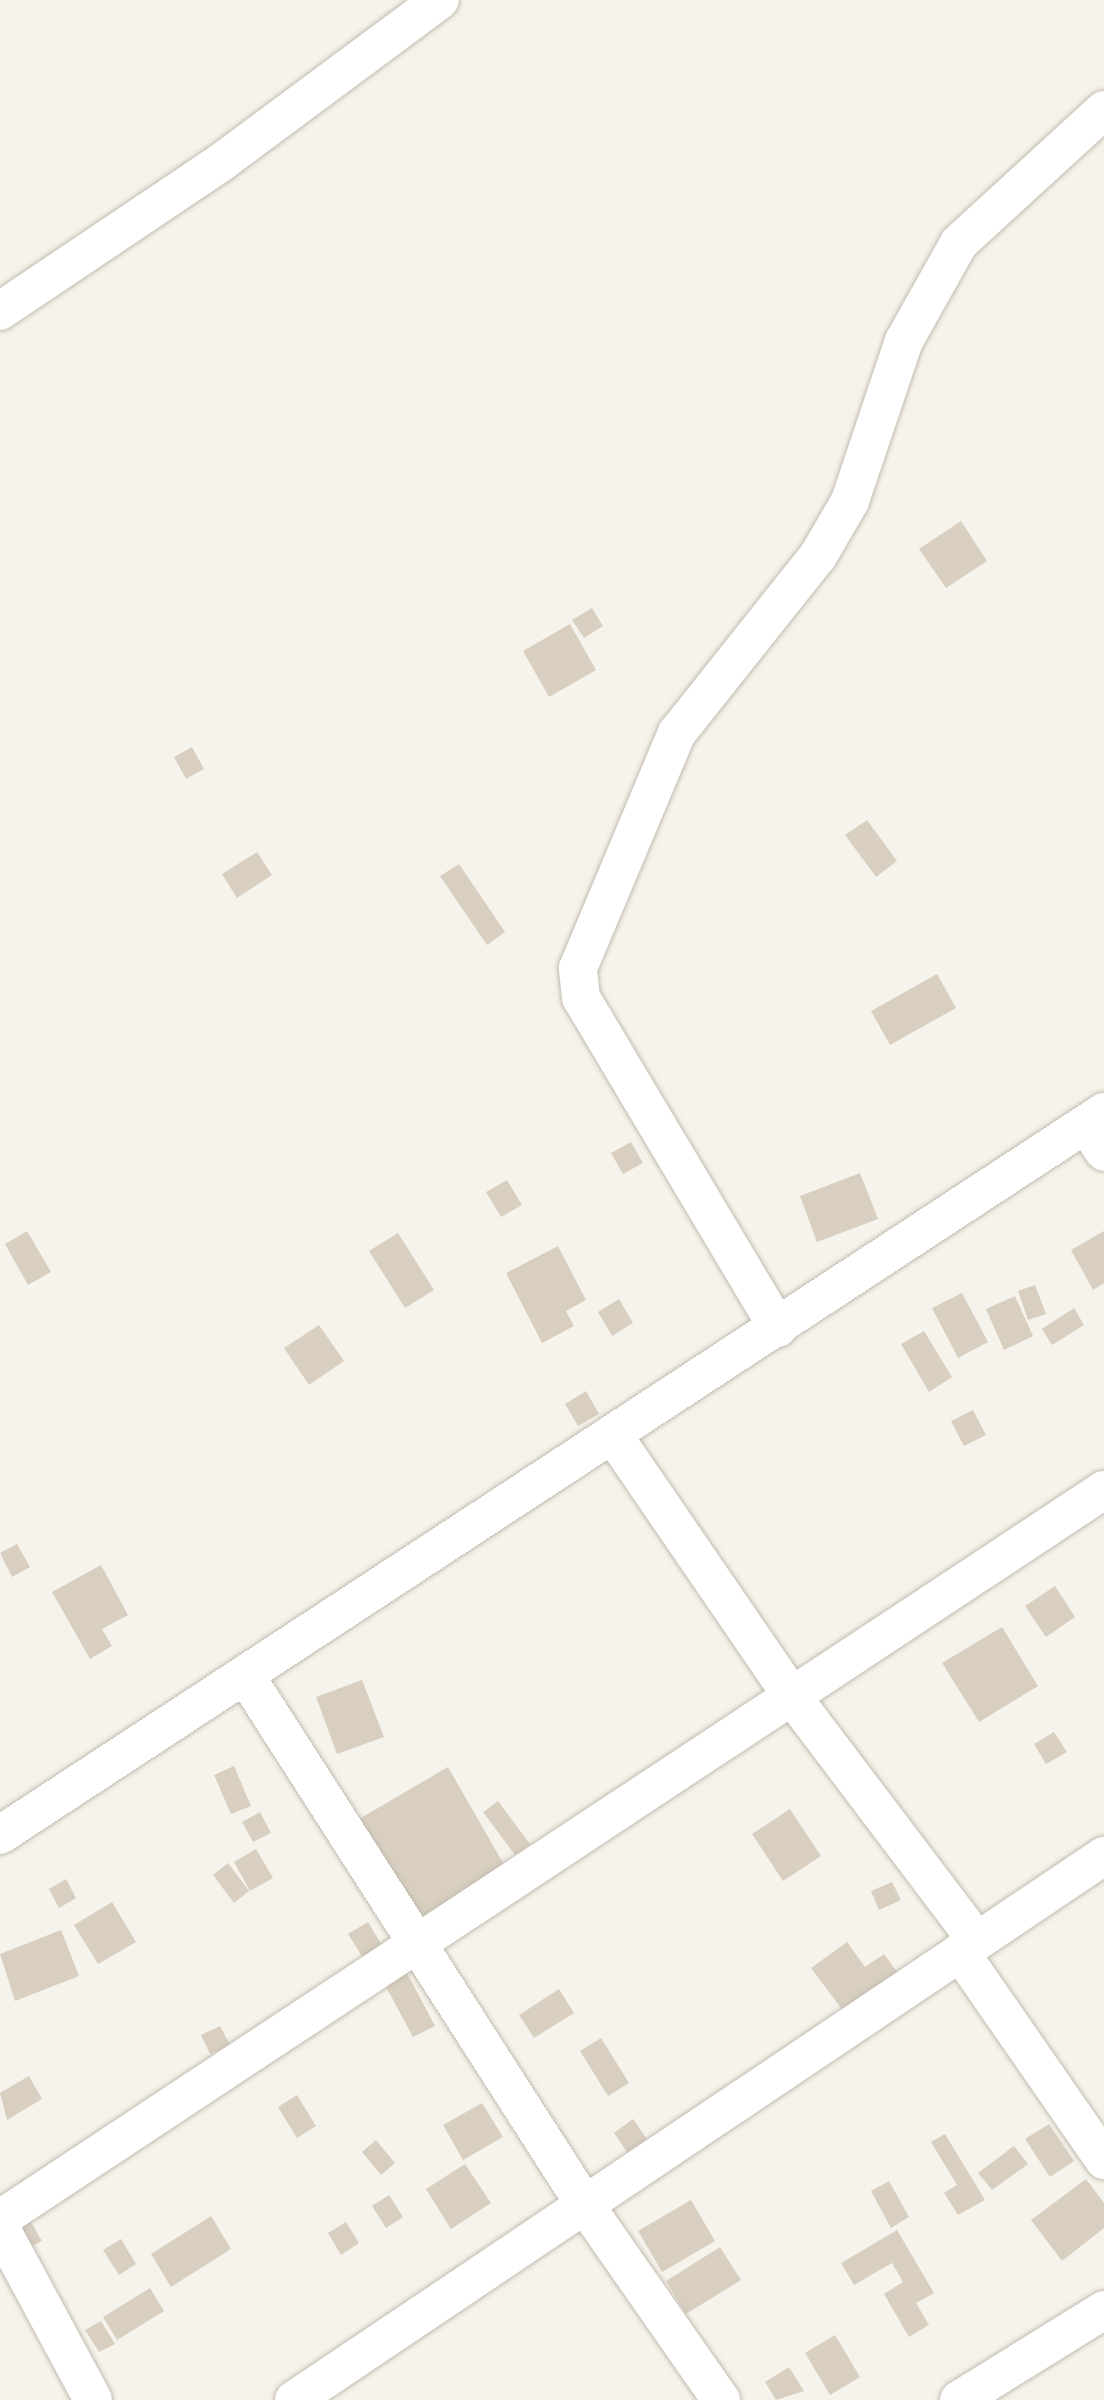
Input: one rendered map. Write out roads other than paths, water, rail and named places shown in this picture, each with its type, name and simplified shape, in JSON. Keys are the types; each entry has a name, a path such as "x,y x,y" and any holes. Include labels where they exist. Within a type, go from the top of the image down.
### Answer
{"street":[{"path":"0,311 223,161 440,0"},
{"path":"778,1328 581,998 578,968 677,733 818,556 850,501 904,341 953,254 1104,110"},
{"path":"0,1835 778,1328 1098,1129"},
{"path":"613,1435 969,1947 1104,2160"},
{"path":"0,2219 1104,1490"},
{"path":"245,1675 422,1942 585,2205 721,2400"},
{"path":"294,2400 1104,1856"},
{"path":"0,2227 93,2400"},
{"path":"959,2400 1104,2310"}]}
